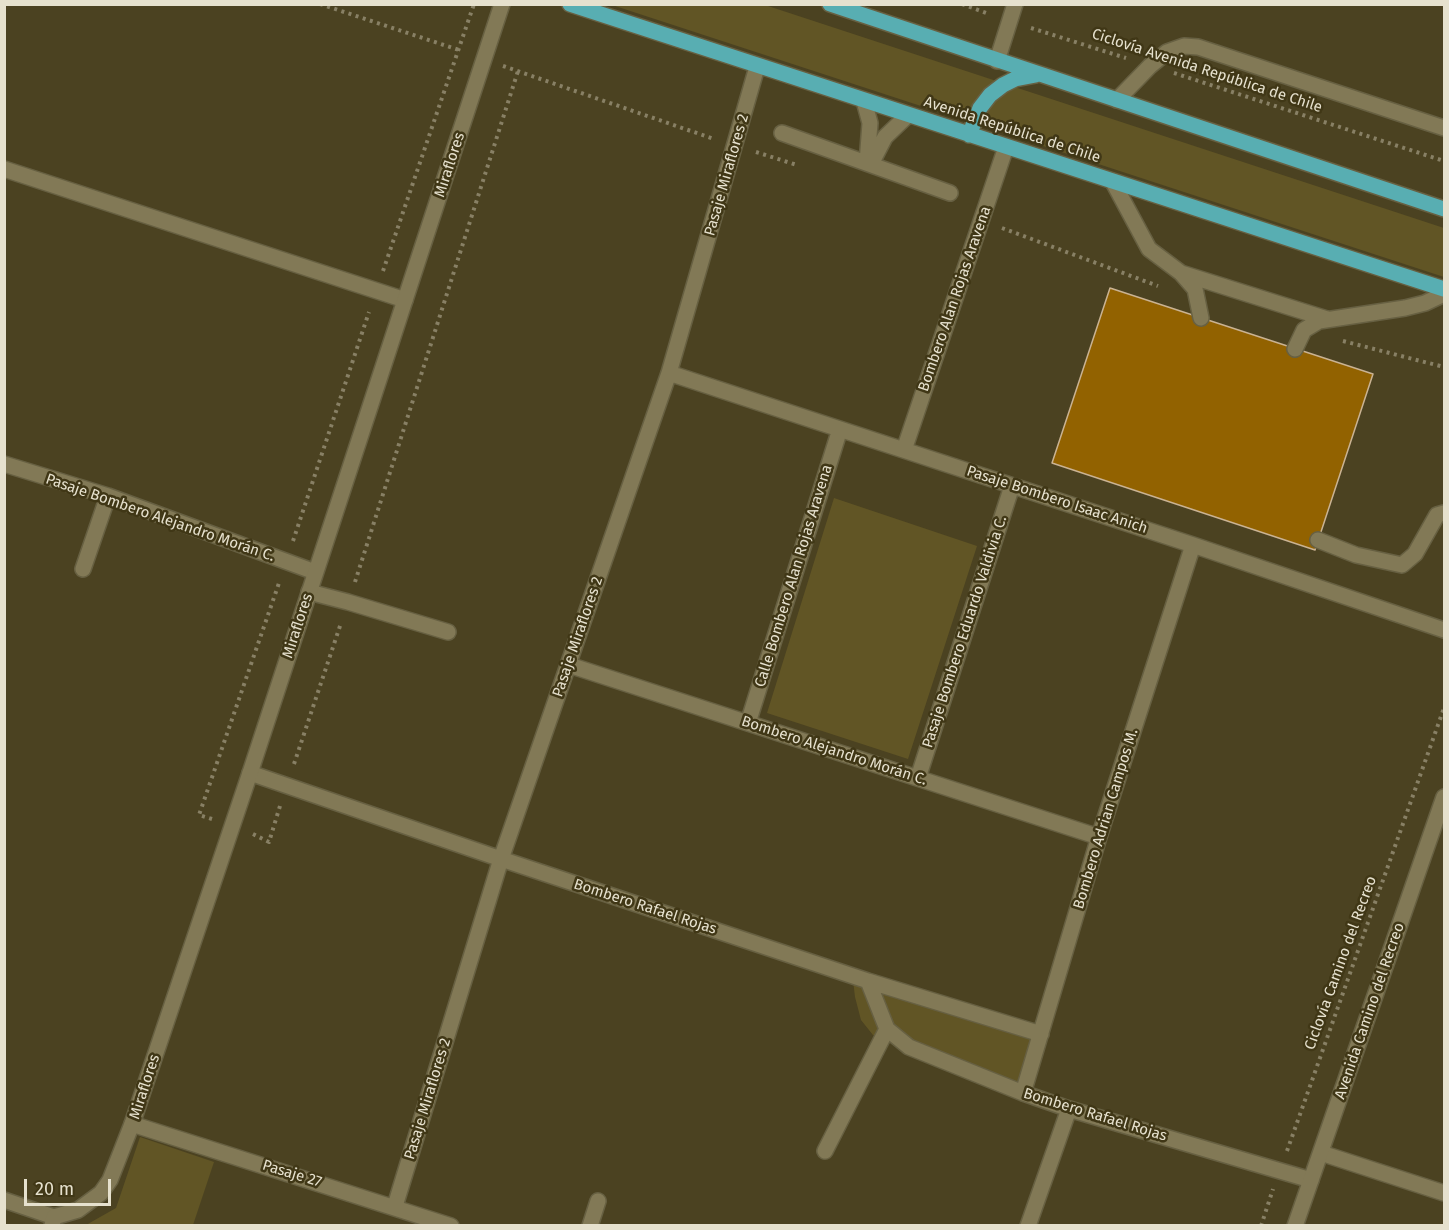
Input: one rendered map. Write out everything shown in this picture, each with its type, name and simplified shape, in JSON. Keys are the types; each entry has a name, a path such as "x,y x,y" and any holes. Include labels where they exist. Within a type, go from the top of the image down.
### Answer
{"main road":[{"name":"Avenida República de Chile","path":"570,4 757,67 1444,289"},
{"path":"830,4 1444,209"},
{"path":"969,135 980,108 990,95 1015,79 1042,75"}],"street":[{"name":"Miraflores","path":"4,1200 53,1221 78,1210 101,1193 110,1180 132,1124 250,773 502,4"},
{"path":"997,61 1015,4"},
{"path":"1117,100 1167,52 1184,46 1198,47 1444,128"},
{"name":"Pasaje Miraflores 2","path":"395,1206 501,859 669,373 757,67"},
{"path":"864,101 870,123 869,164"},
{"path":"869,164 885,137 908,115"},
{"path":"782,133 950,193"},
{"name":"Bombero Alan Rojas Aravena","path":"904,450 1006,147"},
{"path":"4,169 405,300"},
{"path":"1113,182 1149,249 1181,273 1195,289 1201,318"},
{"path":"1181,273 1328,319"},
{"path":"1295,349 1304,330 1311,324 1328,319 1405,308 1425,303 1444,294"},
{"name":"Pasaje Bombero Isaac Anich","path":"669,373 1444,630"},
{"name":"Calle Bombero Alan Rojas Aravena","path":"748,723 840,429"},
{"name":"Pasaje Bombero Alejandro Morán C.","path":"4,464 108,496 315,572"},
{"name":"Pasaje Bombero Eduardo Valdivia C.","path":"918,778 1012,486"},
{"path":"83,569 108,496"},
{"path":"1318,540 1356,555 1402,565 1415,554 1437,515 1444,513"},
{"name":"Bombero Adrian Campos M.","path":"1023,1093 1100,837 1192,545"},
{"path":"309,592 448,632"},
{"name":"Bombero Alejandro Morán C.","path":"569,665 1100,837"},
{"name":"Bombero Rafael Rojas","path":"250,773 868,981 1041,1034"},
{"name":"Avenida Camino del Recreo","path":"1295,1226 1444,797"},
{"path":"825,1152 887,1029 868,981"},
{"name":"Bombero Rafael Rojas","path":"887,1029 909,1047 1023,1093 1069,1109 1311,1180"},
{"path":"1028,1226 1069,1109"},
{"name":"Pasaje 27","path":"132,1124 395,1206 451,1226"},
{"path":"1321,1153 1444,1193"},
{"path":"590,1226 598,1201"}],"path":[{"name":"Ciclovía Avenida República de Chile","path":"962,4 1444,161"},
{"name":"Ciclovía Camino del Recreo","path":"1261,1226 1444,708"}],"shaded area":[{"path":"612,5 765,5 1444,228 1444,277"},
{"path":"834,498 977,546 908,759 767,713"},
{"path":"852,972 1040,1038 1023,1091 873,1035 861,1020"},
{"path":"140,1137 214,1162 193,1225 86,1225 116,1208"}],"building":[{"path":"1110,288 1373,374 1315,550 1052,463"}]}
